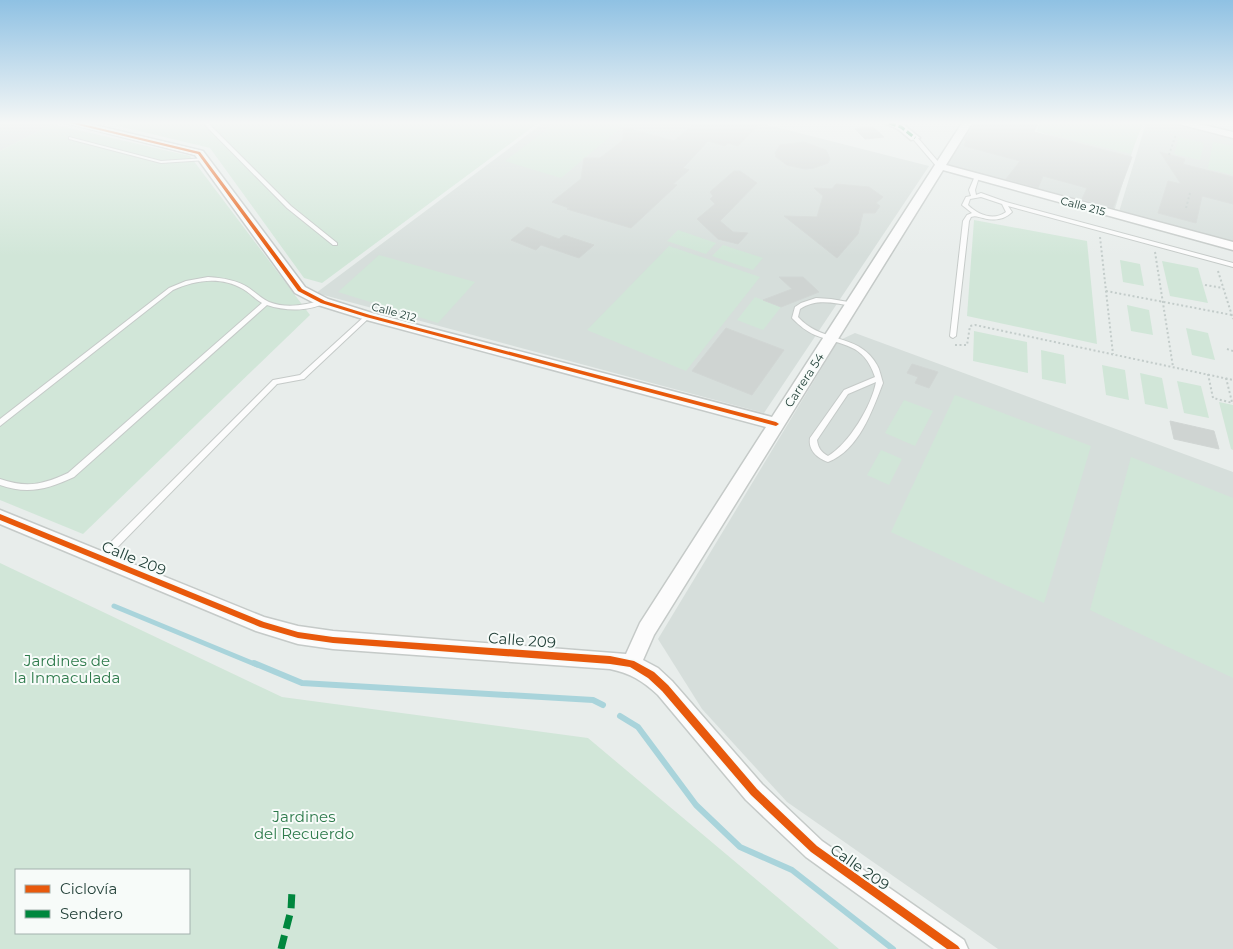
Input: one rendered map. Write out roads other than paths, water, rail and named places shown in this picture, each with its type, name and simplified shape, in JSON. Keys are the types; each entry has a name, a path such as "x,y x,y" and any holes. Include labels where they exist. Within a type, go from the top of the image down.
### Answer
{"street":[{"name":"Calle 212","path":"212,167 300,290 323,302 368,316 776,424"},
{"name":"Carrera 54","path":"631,664 647,629 938,167"},
{"name":"Calle 215","path":"943,167 1233,246"},
{"name":"Calle 209","path":"0,517 263,625 298,635 333,640 552,654 631,664 651,675 665,688 754,792 814,850 955,949"}],"lane":[{"path":"249,167 289,207 335,244"},
{"path":"974,196 972,190 977,177"},
{"path":"1004,203 1008,212 1000,218 975,214 965,206 968,198 974,196 990,197 1004,203 1233,265"},
{"path":"953,336 966,218 975,214"},
{"path":"0,423 171,289 186,282 199,280 232,282 244,287 266,303 299,308 323,302"},
{"path":"852,304 815,300 808,301 797,308 795,318 805,327 854,344 878,372 880,383 863,423 842,451 828,459 818,454 813,440 840,398 853,388 879,378"},
{"path":"0,482 10,486 34,489 53,484 71,475 266,303"},
{"path":"101,558 274,382 302,377 368,316"}],"waterway":[{"path":"114,606 257,665"},
{"path":"254,663 302,683 593,700 603,705"},
{"path":"620,716 638,727 696,805 740,847 792,870 893,949"}],"park label":[{"name":"Jardines de la Inmaculada","path":"67,668"},
{"name":"Jardines del Recuerdo","path":"304,824"}]}
